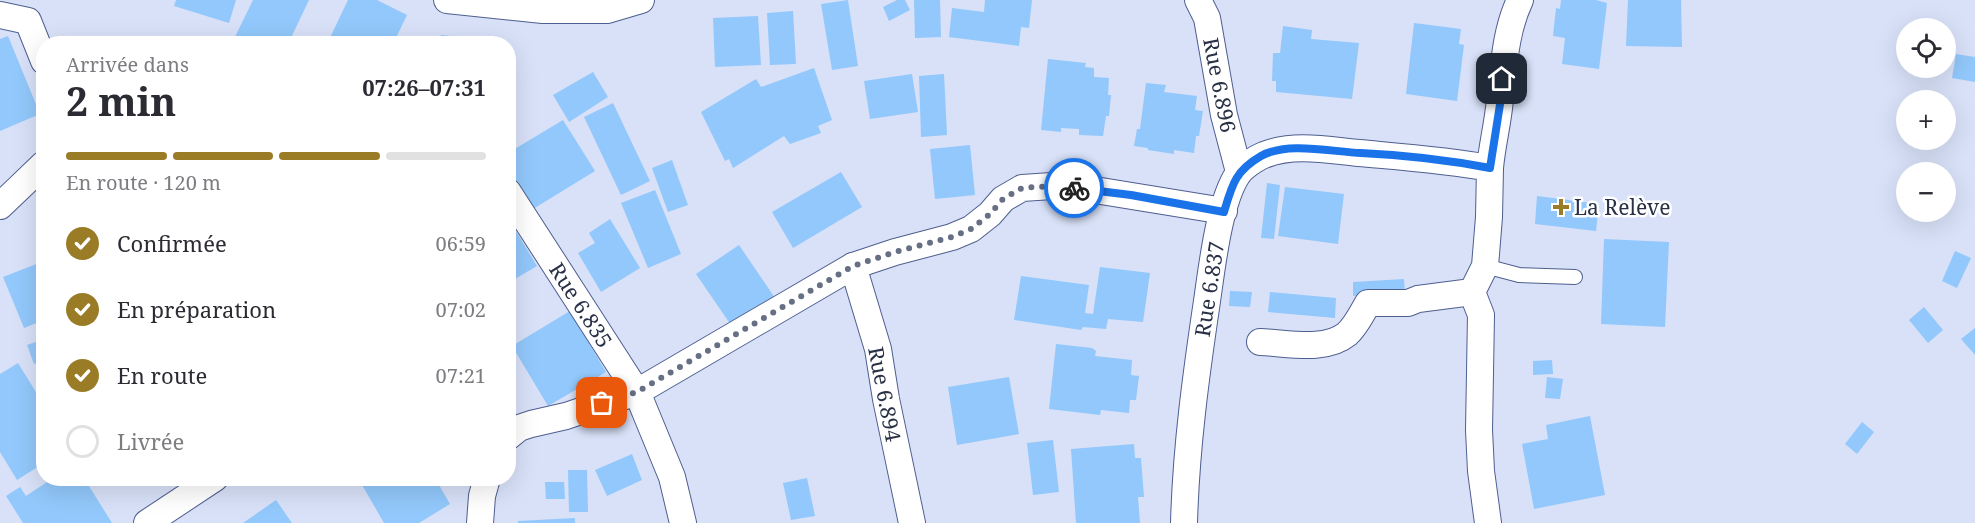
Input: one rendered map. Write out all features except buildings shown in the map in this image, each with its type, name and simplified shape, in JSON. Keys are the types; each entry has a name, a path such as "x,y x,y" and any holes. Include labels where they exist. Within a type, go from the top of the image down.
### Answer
{"street":[{"path":"447,0 543,10 607,10 641,0"},
{"name":"Rue 6.896","path":"1198,0 1207,18 1224,115 1239,172"},
{"path":"1488,523 1479,430 1481,315 1472,292 1485,266 1490,168 1501,98 1505,52 1509,31 1520,0"},
{"path":"0,15 28,21 36,41"},
{"path":"1239,172 1262,155 1282,150 1302,149 1378,153 1490,168"},
{"path":"0,206 36,172"},
{"name":"Rue 6.837","path":"1184,523 1187,450 1194,382 1212,259 1224,212 1239,172"},
{"path":"516,425 566,416 637,392 853,266 952,237 971,229 990,214 1003,199 1022,188 1052,186 1101,191 1224,212"},
{"name":"Rue 6.835","path":"516,204 637,392 672,477 683,523"},
{"name":"Rue 6.894","path":"853,266 878,349 912,523"},
{"path":"1260,342 1334,343 1348,333 1368,303 1408,303 1418,299 1472,292"},
{"path":"147,523 199,486"},
{"path":"480,523 485,486"}],"lane":[{"path":"1485,266 1519,275 1575,277"}],"way so far":[{"path":"602,403 637,392 853,266 952,237 971,229 990,214 1003,199 1022,188 1052,186 1074,188"}],"place":[{"name":"La Relève","path":"1561,207"}],"route":[{"path":"1074,188 1131,195 1224,212 1239,172 1262,155 1282,150 1328,149 1378,153 1490,168 1502,79"}]}
